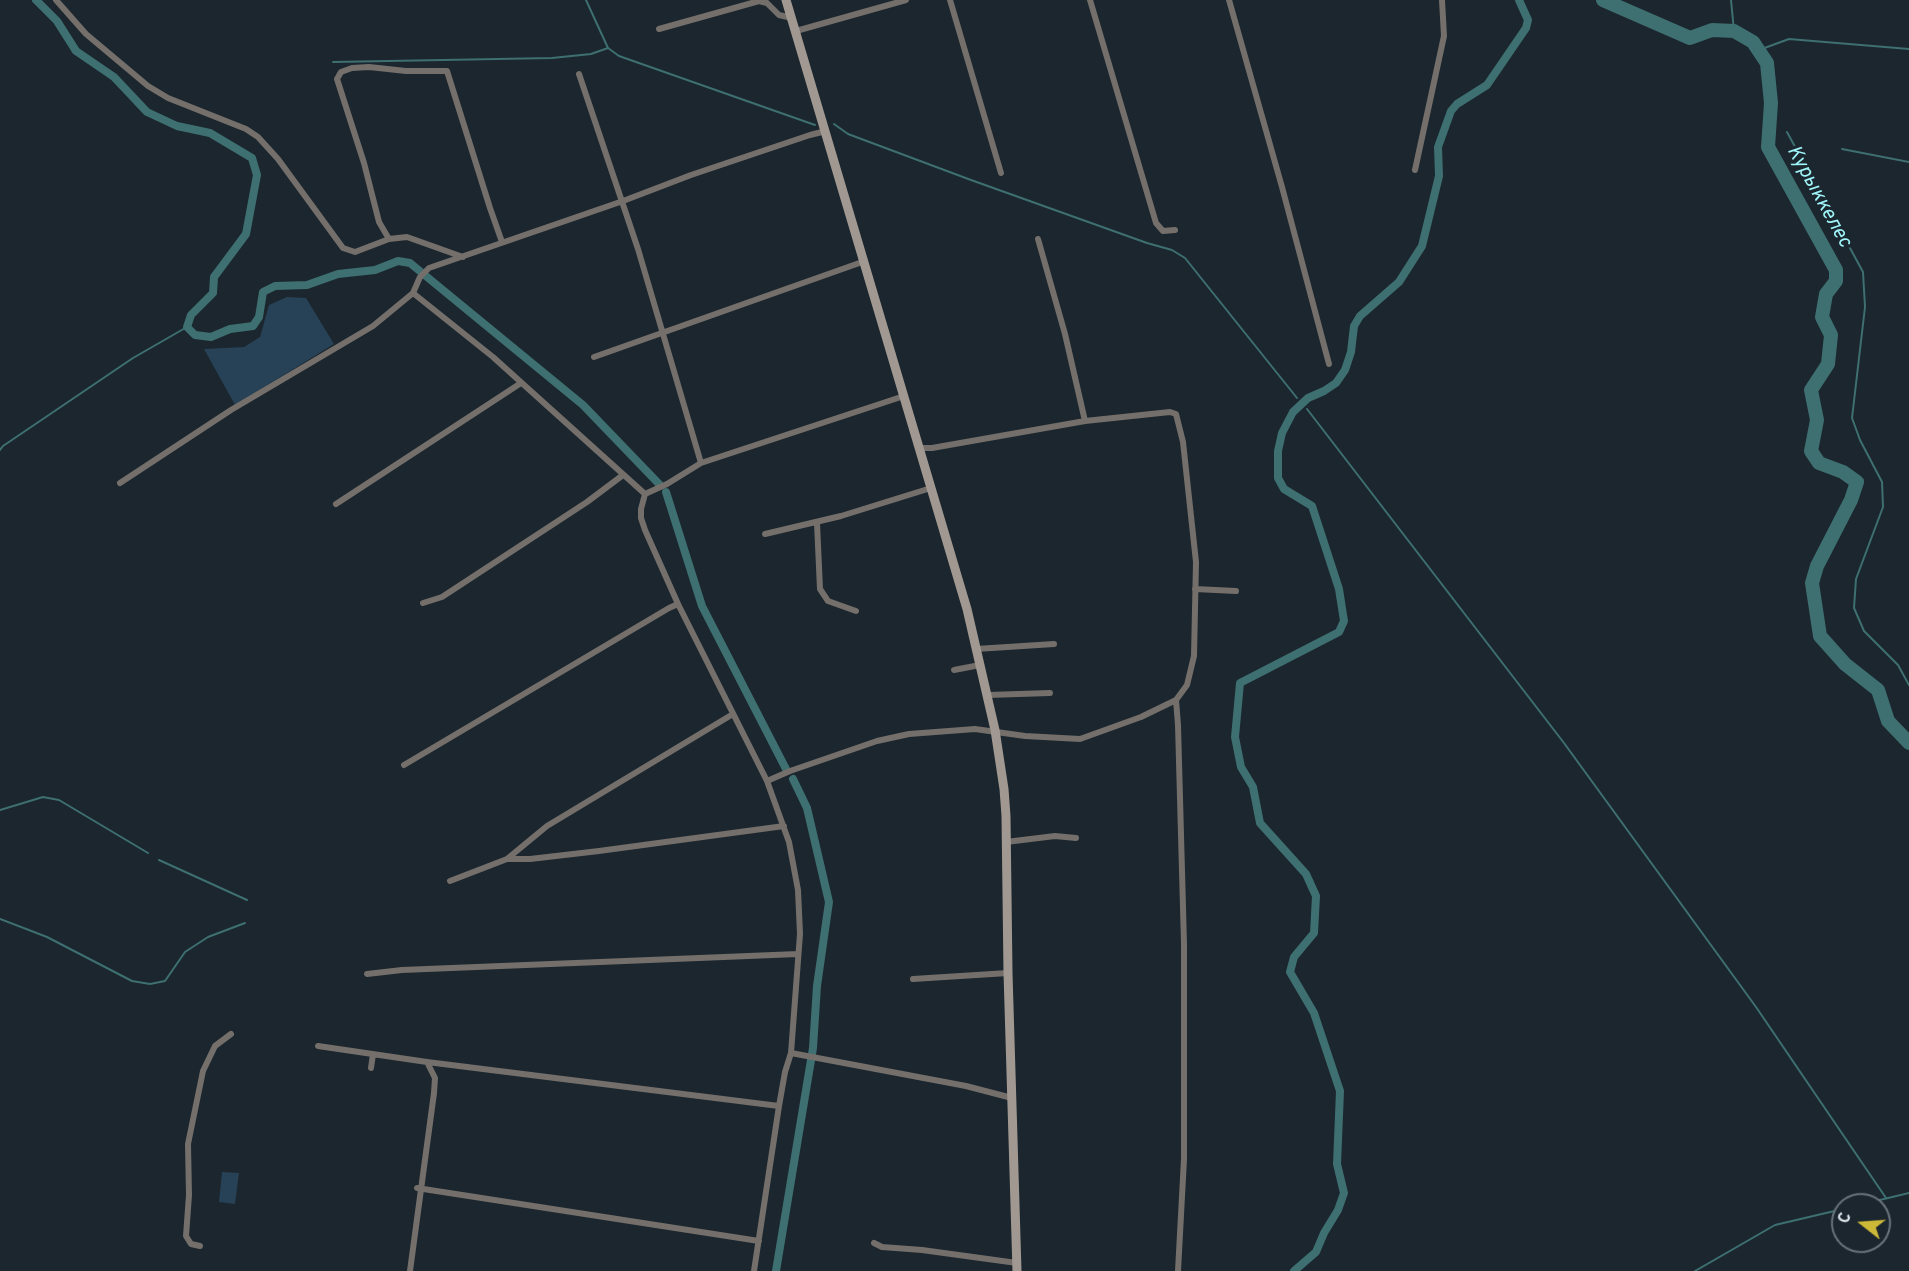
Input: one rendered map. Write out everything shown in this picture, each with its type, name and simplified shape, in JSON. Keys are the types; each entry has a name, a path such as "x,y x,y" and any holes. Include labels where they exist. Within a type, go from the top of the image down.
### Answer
{"main road":[{"path":"786,0 967,609 995,730 1004,789 1017,1267"}],"street":[{"path":"56,0 86,33 148,86 168,98 246,129 258,137 278,159 343,248 359,251 389,238 413,239 464,258"},
{"path":"796,32 906,0"},
{"path":"950,0 1001,173"},
{"path":"1090,0 1156,223 1163,231 1175,230"},
{"path":"1229,0 1329,364"},
{"path":"1415,171 1444,36 1442,0"},
{"path":"659,29 759,1 767,3 779,15 792,18"},
{"path":"389,238 379,222 364,163 338,79 341,72 352,68 447,71 502,242"},
{"path":"579,74 622,201 701,463"},
{"path":"120,483 238,406 373,326 413,293 420,277 427,270 742,158 826,131"},
{"path":"1038,239 1065,334 1085,421"},
{"path":"594,357 865,261"},
{"path":"413,293 476,343 645,494"},
{"path":"336,504 521,383"},
{"path":"645,494 667,484 701,463 904,396"},
{"path":"767,781 790,771 893,737 960,729 995,730 1025,736 1080,739 1141,717 1176,700 1187,685 1194,656 1196,562 1178,416 1170,412 1085,421 944,447 919,448"},
{"path":"423,603 442,597 587,502 623,475"},
{"path":"765,534 817,523 932,488"},
{"path":"645,494 641,518 678,604 767,781 791,848 798,890 800,910 791,1053 778,1106 754,1271"},
{"path":"817,523 820,589 828,601 856,611"},
{"path":"1195,589 1236,591"},
{"path":"404,765 678,604"},
{"path":"976,649 1054,644"},
{"path":"954,670 980,665"},
{"path":"987,696 1050,693"},
{"path":"1176,700 1184,945 1184,1158 1178,1271"},
{"path":"450,881 507,859 547,826 734,714"},
{"path":"507,859 530,859 599,851 784,826"},
{"path":"1006,842 1055,836 1076,838"},
{"path":"368,974 402,970 798,954"},
{"path":"913,980 1008,973"},
{"path":"200,1246 191,1244 186,1236 189,1195 188,1144 203,1071 215,1046 231,1034"},
{"path":"318,1046 778,1106"},
{"path":"791,1053 818,1056 857,1066 966,1086 1012,1098"},
{"path":"371,1068 373,1054"},
{"path":"410,1271 435,1078 427,1062"},
{"path":"419,1189 759,1241"},
{"path":"874,1243 882,1247 922,1250 1017,1267"}],"shaded area":[{"path":"287,297 306,298 334,344 235,405 204,349 244,347 260,337 269,305"},
{"path":"222,1172 239,1173 235,1204 219,1202"}],"waterway":[{"path":"36,0 57,21 76,51 114,77 147,112 177,126 210,133 252,158 257,175 246,234 214,277 213,293 191,315 187,327 195,335 211,337 230,329 253,326 259,317 263,292 275,286 307,285 338,274 375,270 398,261 410,263 583,405 660,485"},
{"path":"586,0 608,48 619,56 815,125"},
{"path":"1294,1271 1316,1252 1338,1210 1344,1193 1337,1164 1340,1091 1314,1013 1290,972 1294,957 1314,933 1316,896 1306,874 1260,823 1253,787 1241,767 1235,737 1240,683 1339,632 1344,621 1339,589 1312,506 1284,489 1278,478 1278,451 1282,433 1293,412 1308,398 1336,383 1345,370 1351,352 1354,326 1360,316 1399,282 1422,246 1439,176 1438,147 1451,111 1457,104 1487,85 1526,28 1528,20 1519,0"},
{"name":"Курыккелес","path":"1603,0 1690,38 1712,30 1734,31 1753,42 1767,63 1771,103 1768,147 1836,270 1836,281 1826,294 1822,317 1831,335 1828,364 1811,390 1817,420 1811,451 1819,463 1843,472 1857,482 1851,500 1817,566 1812,583 1820,636 1845,664 1878,690 1888,721 1909,743"},
{"path":"1731,0 1734,31"},
{"path":"1759,50 1789,39 1909,49"},
{"path":"333,62 552,58 591,54 608,48"},
{"path":"834,124 848,134 971,180 1172,250 1185,258 1297,398"},
{"path":"1787,132 1863,272 1865,307 1852,418 1860,440 1882,482 1883,507 1856,579 1854,608 1864,631 1898,665 1909,685"},
{"path":"1842,149 1909,162"},
{"path":"0,450 133,358 187,327"},
{"path":"1307,409 1564,743 1756,1007 1883,1193"},
{"path":"666,492 702,606 786,769"},
{"path":"776,1271 813,1048 817,986 829,902 807,808 793,779"},
{"path":"0,810 43,797 59,800 148,853"},
{"path":"159,860 247,900"},
{"path":"0,919 47,937 132,981 150,984 165,981 185,952 208,937 245,923"},
{"path":"1891,1197 1909,1193"},
{"path":"1695,1271 1775,1225 1831,1212"}]}
